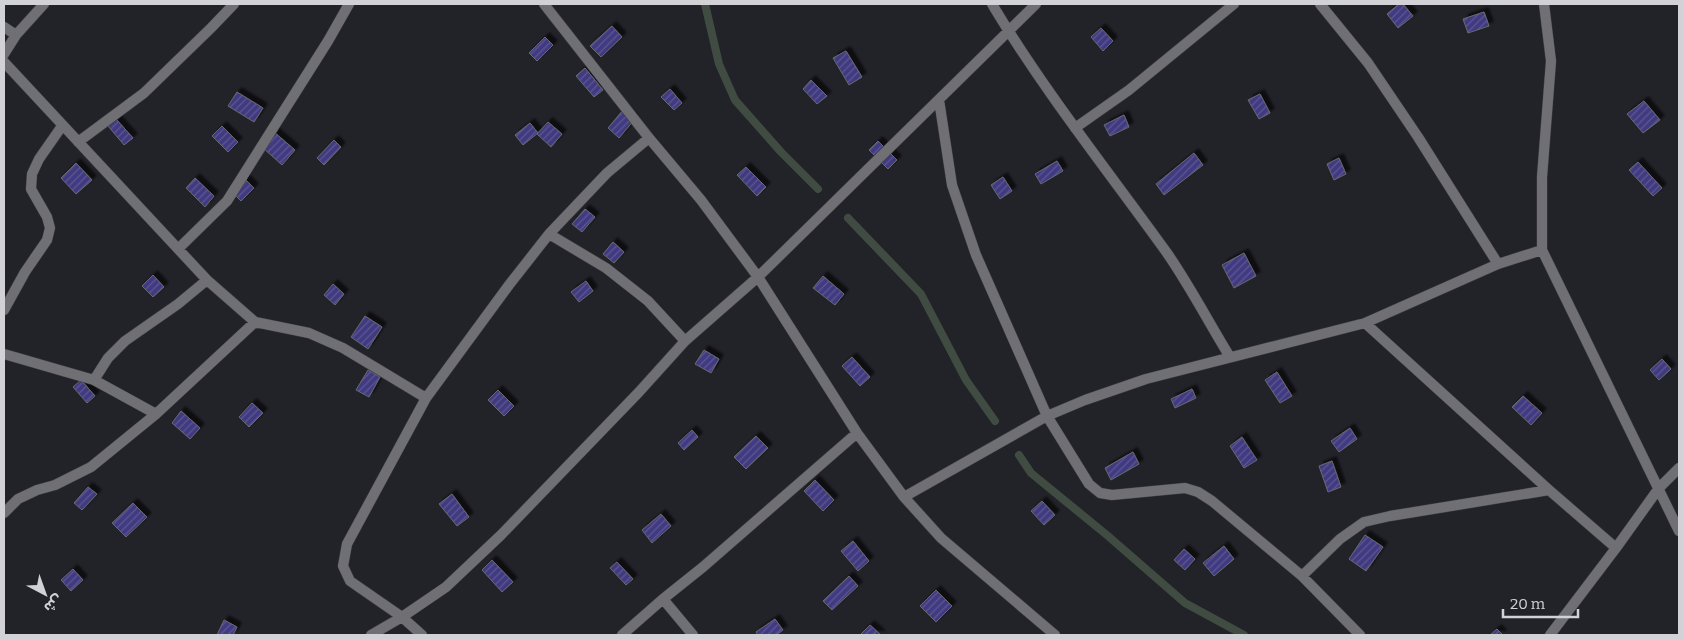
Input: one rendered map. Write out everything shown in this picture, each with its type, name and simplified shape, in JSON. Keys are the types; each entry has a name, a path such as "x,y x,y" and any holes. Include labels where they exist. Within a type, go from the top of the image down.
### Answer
{"street":[{"path":"4,54 16,35 44,4"},
{"path":"78,142 144,93 234,4"},
{"path":"178,249 227,201 328,41 349,4"},
{"path":"544,4 649,138 702,200 758,277 858,433 904,498 941,538 1055,635"},
{"path":"992,4 1008,31 1075,128 1168,255 1230,357"},
{"path":"371,635 402,617 446,587 501,535 639,392 685,341 758,277 1036,4"},
{"path":"1075,128 1129,90 1234,4"},
{"path":"1320,4 1368,63 1418,137 1498,264"},
{"path":"1544,4 1552,62 1542,177 1542,250 1679,531"},
{"path":"4,27 16,35"},
{"path":"4,62 207,280 254,322 309,333 344,348 426,398"},
{"path":"939,100 952,185 976,255 1047,416 1089,484 1100,493 1112,495 1185,488 1198,492 1212,501 1302,576 1360,635"},
{"path":"4,310 25,272 47,240 50,228 47,217 31,189 32,174 39,159 62,126"},
{"path":"422,635 402,617 350,581 343,566 347,544 426,398 509,285 548,234 607,173 649,138"},
{"path":"548,234 606,268 648,301 685,341"},
{"path":"904,498 1047,416 1085,400 1146,379 1366,323 1498,264 1542,250"},
{"path":"94,380 108,358 125,341 178,304 207,280"},
{"path":"4,513 18,499 37,490 55,485 90,467 156,414 254,322"},
{"path":"1366,323 1549,490 1616,548"},
{"path":"4,354 94,380 156,414"},
{"path":"622,635 858,433"},
{"path":"1550,635 1659,488 1679,468"},
{"path":"1302,576 1340,539 1364,522 1549,490"},
{"path":"663,599 693,635"}],"building":[{"path":"1399,4 1403,4 1413,16 1398,28 1387,14"},
{"path":"1484,12 1489,26 1468,33 1463,19"},
{"path":"612,26 622,37 601,57 590,46"},
{"path":"1101,28 1113,41 1103,51 1091,37"},
{"path":"545,37 553,45 537,61 529,53"},
{"path":"846,51 862,77 849,85 833,58"},
{"path":"585,68 603,90 594,97 576,76"},
{"path":"811,80 827,96 817,104 803,89"},
{"path":"670,89 682,103 674,110 661,97"},
{"path":"237,92 263,108 254,122 228,106"},
{"path":"1260,94 1270,113 1259,119 1248,100"},
{"path":"1644,101 1660,120 1643,133 1627,114"},
{"path":"623,110 634,120 619,138 608,128"},
{"path":"1124,115 1129,127 1110,136 1104,125"},
{"path":"116,119 133,138 124,145 108,126"},
{"path":"548,122 562,134 551,147 537,134"},
{"path":"530,123 538,133 523,145 515,135"},
{"path":"222,126 238,142 228,152 212,136"},
{"path":"274,132 295,150 282,165 262,147"},
{"path":"334,140 341,147 324,165 317,158"},
{"path":"878,141 897,160 888,169 869,150"},
{"path":"1194,153 1203,165 1164,195 1156,184"},
{"path":"1339,158 1346,174 1334,180 1327,164"},
{"path":"1057,161 1063,171 1041,184 1035,174"},
{"path":"1638,162 1662,188 1653,196 1629,170"},
{"path":"76,163 92,180 76,194 61,178"},
{"path":"746,167 766,187 757,196 737,175"},
{"path":"1003,177 1012,191 1000,199 991,185"},
{"path":"195,178 214,196 205,207 186,188"},
{"path":"245,179 254,188 241,201 233,193"},
{"path":"585,209 595,217 582,232 572,224"},
{"path":"613,242 624,252 614,263 603,254"},
{"path":"1244,253 1256,276 1234,288 1222,265"},
{"path":"153,275 164,287 153,297 142,286"},
{"path":"823,276 844,294 835,305 813,288"},
{"path":"586,281 593,291 579,302 571,292"},
{"path":"333,284 344,294 335,305 324,295"},
{"path":"365,316 382,327 368,349 351,337"},
{"path":"704,350 719,359 711,373 695,364"},
{"path":"852,357 870,377 860,386 842,366"},
{"path":"1662,359 1671,369 1659,380 1650,370"},
{"path":"368,370 380,377 369,397 356,390"},
{"path":"1277,372 1292,396 1280,403 1265,380"},
{"path":"81,380 95,396 87,403 73,387"},
{"path":"1192,389 1196,398 1175,408 1171,399"},
{"path":"498,390 514,406 504,416 488,400"},
{"path":"1523,396 1542,413 1531,425 1512,407"},
{"path":"252,403 263,413 249,427 239,417"},
{"path":"181,411 200,428 190,439 172,423"},
{"path":"1350,428 1357,439 1339,452 1331,441"},
{"path":"692,430 698,437 684,450 678,443"},
{"path":"756,436 768,448 746,469 734,457"},
{"path":"1242,437 1257,460 1244,468 1230,446"},
{"path":"1133,452 1139,464 1111,480 1105,468"},
{"path":"1332,461 1341,487 1328,492 1319,466"},
{"path":"815,480 834,500 823,511 804,491"},
{"path":"88,487 97,494 82,510 74,503"},
{"path":"452,494 469,517 457,526 439,504"},
{"path":"1042,501 1055,515 1044,525 1031,511"},
{"path":"133,503 147,517 126,537 112,523"},
{"path":"661,514 671,526 652,543 642,530"},
{"path":"1365,535 1383,547 1366,571 1349,559"},
{"path":"853,541 869,561 858,571 841,551"},
{"path":"1224,546 1234,559 1214,576 1203,563"},
{"path":"1184,549 1195,559 1185,570 1174,560"},
{"path":"492,560 513,582 502,592 482,570"},
{"path":"617,562 633,579 626,585 610,568"},
{"path":"73,569 83,580 71,591 61,580"},
{"path":"849,576 858,586 832,610 823,601"},
{"path":"936,590 952,606 936,622 920,606"},
{"path":"775,619 783,630 776,635 758,635 756,632"},
{"path":"224,620 237,627 233,635 217,635"},
{"path":"870,625 881,635 860,635"},
{"path":"1497,629 1503,635 1490,635"}],"waterway":[{"path":"705,4 719,64 735,100 781,152 818,189"},
{"path":"848,218 921,294 966,380 995,421"},
{"path":"1019,455 1031,473 1108,536 1185,603 1244,635"}]}
